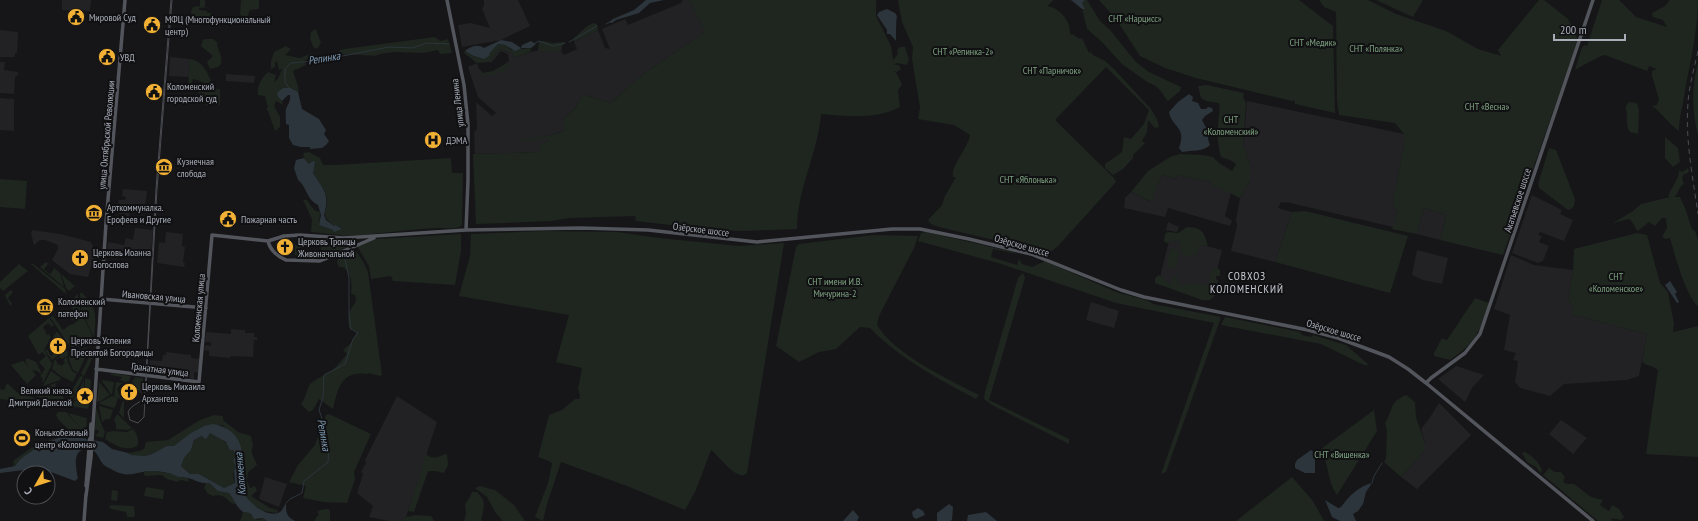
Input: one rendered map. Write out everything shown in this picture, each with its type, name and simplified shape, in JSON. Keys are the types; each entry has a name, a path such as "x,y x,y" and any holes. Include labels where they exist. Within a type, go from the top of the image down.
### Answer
{"main road":[{"name":"улица Октябрьской Революции","path":"84,521 125,0"},
{"name":"улица Ленина","path":"447,0 464,85 468,124 466,230"},
{"name":"Акатьевское шоссе","path":"1426,383 1465,353 1480,334 1593,0"},
{"name":"Озёрское шоссе","path":"268,241 284,236 300,235 344,238 378,237 466,230 623,229 757,242 892,228 920,229 969,238 1031,254 1114,287 1147,298 1308,330 1338,338 1389,357 1426,383 1593,521"},
{"name":"Коломенская улица","path":"199,382 212,235 268,241"},
{"path":"268,241 273,250 282,259 316,261 326,259 378,237"},
{"name":"Ивановская улица","path":"101,299 206,308"},
{"name":"Гранатная улица","path":"96,369 199,382"}],"shaded area":[{"path":"62,0 91,0 90,11 62,10"},
{"path":"484,0 518,0 530,26 501,40 462,47 458,25 471,23 490,28 482,9"},
{"path":"683,0 689,0 705,32 643,74 611,103 582,94 575,109 562,120 567,130 539,138 549,139 549,141 540,148 539,152 475,154 474,133 477,129 476,102 492,116 496,113 478,97 468,67 477,63 479,69 483,73 493,71 501,67 509,61 508,54 501,51 491,63 489,62 500,49 512,53 514,58 534,51 561,51 564,55 577,49 574,42 598,30 605,48 610,49 602,29 625,19 628,25 681,3"},
{"path":"0,30 18,32 17,53 15,53 15,57 0,57"},
{"path":"170,57 190,59 189,77 169,76"},
{"path":"0,62 5,62 4,70 18,72 18,75 15,77 14,94 0,93"},
{"path":"226,74 255,76 254,83 226,81"},
{"path":"0,98 14,99 14,131 0,130"},
{"path":"1247,101 1404,134 1404,146 1393,208 1398,210 1393,227 1281,202 1278,208 1292,212 1275,262 1231,251 1237,226 1236,220 1240,198 1250,180 1250,166 1245,149 1243,148"},
{"path":"1163,175 1176,179 1177,175 1211,182 1231,192 1225,216 1232,221 1230,226 1168,208 1165,217 1124,208 1125,198 1131,192 1151,202 1159,181"},
{"path":"123,189 147,191 145,208 130,207 129,218 126,218 126,214 119,214 122,206 114,206 118,205 119,200 125,200 126,197 122,196"},
{"path":"1532,195 1562,210 1560,214 1573,220 1564,241 1540,232 1538,235 1542,236 1539,242 1549,246 1543,261 1538,263 1512,253"},
{"path":"1424,208 1446,215 1440,240 1417,234"},
{"path":"1168,222 1179,227 1177,232 1166,230"},
{"path":"135,228 153,230 151,255 128,254 127,252 107,250 108,242 124,245 126,238 133,240"},
{"path":"32,230 60,234 91,242 95,252 88,277 70,274 52,260 58,249 58,245 45,240 40,240 34,245 31,233"},
{"path":"166,232 183,234 182,246 185,247 184,267 157,263 159,242 165,243"},
{"path":"1170,237 1222,250 1211,294 1159,281"},
{"path":"1417,250 1448,258 1442,284 1423,280 1412,275"},
{"path":"1511,255 1534,265 1573,270 1568,300 1573,307 1573,315 1647,334 1639,376 1627,380 1564,384 1550,396 1520,388 1515,382 1518,361 1513,360 1516,353 1504,350 1510,315 1494,309"},
{"path":"1091,302 1119,311 1114,328 1086,320"},
{"path":"231,329 245,330 245,333 254,333 254,337 257,337 257,340 254,340 253,357 231,356 230,358 209,356 209,351 204,350 205,345 211,346 211,342 205,342 206,332 231,334"},
{"path":"166,352 191,355 191,358 200,359 198,373 194,372 194,379 149,374 150,360 162,361 163,355 166,355"},
{"path":"1456,366 1484,375 1472,388 1465,402 1438,379"},
{"path":"397,396 437,422 406,517 399,521 389,521 369,517 373,506 357,493 363,474 361,472 366,463 365,460"},
{"path":"1439,403 1471,435 1417,489 1401,477 1425,450 1421,429"},
{"path":"1561,420 1587,438 1573,454 1549,434"},
{"path":"265,477 287,484 279,507 259,499"}],"green space":[{"path":"200,0 205,0 205,7 210,7 199,8 199,10 211,13 209,21 192,17 191,11 193,7 200,6"},
{"path":"241,0 259,0 259,9 250,10 247,17 240,15"},
{"path":"689,0 876,0 876,16 891,46 893,60 898,54 897,50 900,47 905,47 909,59 907,65 897,63 894,65 899,65 901,69 897,72 894,71 902,85 898,90 900,107 881,114 861,116 821,114 816,143 800,200 797,229 740,231 705,229 636,221 635,216 569,218 552,221 476,224 473,154 539,152 540,145 549,141 549,139 523,141 522,135 524,138 535,138 566,130 562,120 575,109 582,94 611,103 643,74 705,32"},
{"path":"898,0 1052,0 1053,1 1047,6 1056,9 1064,16 1069,24 1070,34 1080,39 1082,38 1089,53 1090,51 1093,55 1105,61 1114,69 1151,109 1157,119 1159,127 1155,128 1148,120 1147,132 1142,141 1145,143 1133,155 1133,158 1123,169 1113,175 1105,168 1105,164 1122,152 1124,137 1131,139 1144,124 1149,110 1106,67 1055,120 1114,178 1116,182 1052,251 1044,252 939,227 931,224 928,220 942,205 945,196 956,177 953,177 954,168 969,140 970,135 954,125 918,119 920,107 912,59 913,47 902,22"},
{"path":"1087,0 1100,21 1110,30 1136,62 1149,72 1181,87 1180,91 1168,101 1158,88 1122,64 1102,42 1087,29 1082,9 1084,10 1082,3"},
{"path":"1099,0 1299,0 1333,26 1335,113 1295,104 1294,100 1292,101 1196,78 1165,68 1140,56 1116,19"},
{"path":"1319,0 1368,0 1396,14 1446,31 1478,49 1501,56 1498,50 1539,0 1544,0 1568,19 1578,40 1503,255 1440,240 1446,215 1424,208 1417,234 1392,229 1398,210 1393,208 1404,146 1404,134 1395,123 1339,115 1337,100 1336,12 1324,7"},
{"path":"1376,0 1423,0 1413,17"},
{"path":"1602,0 1619,0 1636,17 1667,27 1663,20 1653,17 1652,13 1665,6 1670,0 1698,0 1695,37 1679,131 1652,106 1657,105 1659,99 1652,76 1652,71 1657,69 1649,66 1647,71 1605,55 1575,70 1582,47 1585,45 1587,46"},
{"path":"594,23 597,24 598,30 574,42 574,38 586,27"},
{"path":"316,29 321,43 317,49 313,47 310,38 311,32"},
{"path":"435,37 440,41 448,39 452,53 440,54 438,50 423,53 394,52 375,56 344,55 338,51 344,49"},
{"path":"213,39 217,42 221,55 221,64 218,67 210,69 207,62 213,56 201,46 203,40"},
{"path":"544,41 552,43 565,43 562,46 561,51 538,51 539,42"},
{"path":"498,44 505,45 512,50 531,48 530,52 514,58 512,53 500,49 489,62 477,63 464,53 465,51 484,59"},
{"path":"286,46 291,49 285,55 300,58 312,53 313,56 304,61 306,65 293,71 299,93 291,88 278,93 278,97 282,101 283,105 276,101 274,106 280,117 280,127 275,131 266,109 268,107 265,96 258,95 258,89 261,80 268,72 276,75 274,82 278,79 282,69 279,70 277,61 275,63 275,67 271,69 271,61 274,52"},
{"path":"190,59 198,62 204,68 212,83 211,85 193,79 191,86 188,86"},
{"path":"507,63 508,66 506,70 493,75 480,76 482,73 477,69 483,73 493,71"},
{"path":"1698,63 1698,136 1694,118 1693,90"},
{"name":"СНТ «Коломенский»","path":"1207,85 1244,93 1243,97 1246,103 1243,148 1245,149 1250,166 1250,180 1240,198 1212,185 1211,182 1177,175 1176,179 1163,175 1159,181 1152,202 1131,192 1148,171 1170,157 1180,154 1213,157 1219,163 1232,171 1236,164 1221,157 1219,149 1219,103 1206,101 1201,98 1198,86"},
{"path":"220,89 220,105 206,105 206,100 202,100 202,104 195,104 199,94 198,92 202,90"},
{"path":"1629,102 1637,103 1639,110 1638,134 1630,132 1627,126 1626,106"},
{"path":"1665,137 1678,148 1680,162 1673,167 1665,158"},
{"path":"1549,148 1556,150 1575,199 1574,206 1568,210 1539,188 1538,184"},
{"path":"309,152 320,158 323,165 451,158 452,173 463,173 462,225 454,228 343,236 311,232 312,219 303,200 307,200 314,210 320,212 319,225 333,230 342,229 337,225 334,226 326,217 326,195 313,173 312,170 315,164 309,164 303,156 304,153"},
{"path":"1688,168 1688,173 1684,174 1682,178 1684,184 1674,197 1680,197 1692,229 1695,231 1698,240 1698,307 1685,284 1670,238 1665,239 1662,237 1667,228 1666,218 1662,218 1655,226 1649,222 1638,231 1629,219 1613,223 1633,211 1641,204 1670,197 1668,196 1677,179 1679,170 1682,172"},
{"path":"0,179 27,181 25,209 0,207"},
{"path":"1305,211 1408,236 1390,293 1275,262 1292,212"},
{"path":"1187,227 1200,230 1204,235 1208,246 1198,245 1198,254 1191,254 1189,257 1182,254 1179,242 1176,240 1167,243 1164,241 1165,234 1168,232 1178,233"},
{"path":"543,231 617,232 739,246 784,243 747,473 743,475 734,472 711,450 696,490 685,510 627,486 561,462 543,521 535,517 548,483 552,464 551,462 538,457 549,415 562,410 575,399 579,399 580,396 578,389 582,368 556,362 569,315 459,296 470,256 471,234"},
{"path":"926,232 1013,252 1017,254 993,249 991,257 1017,265 1019,259 1022,264 1032,267 1045,261 1116,292 1149,301 1153,304 1221,317 1166,472 1161,474 1214,323 1116,303 998,263 918,241 921,233"},
{"name":"СНТ «Коломенское»","path":"1637,233 1647,235 1660,283 1668,292 1674,324 1673,332 1698,326 1698,457 1646,454 1658,370 1642,362 1647,334 1573,315 1573,307 1568,300 1573,270 1574,249"},
{"path":"461,234 461,251 455,285 393,281 391,276 371,279 369,266 357,246 376,239"},
{"name":"СНТ имени И.В. Мичурина-2","path":"874,235 918,236 914,248 879,316 877,325 885,336 909,356 938,374 979,395 976,399 920,368 894,349 870,328 860,327 836,349 819,352 799,362 776,346 796,247 799,244"},
{"path":"324,238 349,240 353,242 345,248 317,259 311,260 300,258 295,255 295,245 301,247 307,256 312,253 318,254 321,252 321,247 325,241"},
{"path":"354,248 368,272 382,375 359,373 346,378 339,388 333,409 319,399 313,410 309,412 301,404 310,384 332,371 338,365 347,354 343,350 351,343 357,332 349,328 348,324 350,311 356,301 355,295 351,294 351,279 346,270 343,267 339,267 337,263 338,258"},
{"path":"1171,248 1180,250 1175,269 1166,266"},
{"path":"46,262 51,265 48,264 44,269 50,274 54,269 52,266 60,273 64,287 40,267"},
{"path":"32,263 65,289 66,294 31,264"},
{"path":"19,264 28,271 3,291 0,288 0,282"},
{"path":"1216,267 1220,270 1220,276 1216,276 1216,279 1218,280 1216,294 1210,300 1202,300 1155,283 1155,278 1159,275 1170,283 1172,282 1173,276 1178,277 1178,282 1182,285 1189,283 1208,285 1211,273"},
{"path":"1023,273 1025,278 989,400 1069,439 1069,444 992,405 984,399 1018,278"},
{"path":"61,274 75,286 69,291 66,288"},
{"path":"11,290 13,292 8,298 12,304 10,306 5,295"},
{"path":"80,293 87,298 95,314 94,338 81,309"},
{"path":"78,294 80,308 91,334 94,347 90,340 88,341 90,345 73,348 68,344 50,317 53,316 63,330 77,321 70,318 74,311 69,302"},
{"path":"1475,298 1489,303 1479,330 1472,342 1450,360 1434,356 1434,353 1442,338 1447,340"},
{"path":"1225,317 1300,332 1302,335 1311,337 1313,335 1346,345 1369,365 1364,365 1321,344 1221,325"},
{"path":"49,318 54,325 52,327 48,323 43,327 47,335 49,334 51,337 44,350 52,364 43,383 43,379 40,376 45,369 39,362 46,356 42,352 39,355 28,336"},
{"path":"57,331 67,346 63,351 62,350 64,348 59,340 53,337"},
{"path":"52,339 58,352 60,351 61,353 52,360 45,351 47,349 51,356 56,352 49,345"},
{"path":"85,348 89,349 78,373 73,370 69,360 70,351"},
{"path":"93,349 93,357 84,376 81,374"},
{"path":"67,350 68,355 62,359 60,357 56,360 58,365 59,364 61,366 65,363 63,360 68,356 67,360 72,371 77,374 73,382 61,376 52,369 54,361"},
{"path":"27,358 36,362 41,374 32,370 36,375 27,384 11,365 23,361 31,369 25,362"},
{"path":"51,371 61,378 60,380 43,386"},
{"path":"111,373 131,376 129,381 125,382 120,380 122,377 111,375"},
{"path":"80,376 84,377 71,401 69,396"},
{"path":"135,377 143,378 142,394 132,382"},
{"path":"85,378 91,380 90,392 88,394 85,392"},
{"path":"84,380 84,392 81,397 73,401"},
{"path":"101,380 114,382 112,394 111,394"},
{"path":"99,382 110,395 99,402 97,401"},
{"path":"116,382 123,383 117,389 120,397 125,401 114,396"},
{"path":"7,383 18,393 54,404 0,399 0,389 4,390"},
{"path":"56,383 55,388 62,392 65,404 35,396 41,389"},
{"path":"1406,395 1415,402 1416,417 1425,444 1425,450 1401,477 1384,462 1386,458 1387,430 1385,423 1396,401"},
{"path":"112,396 118,398 114,408 99,403"},
{"path":"82,398 87,399 90,402 88,409 70,406 71,403"},
{"path":"124,401 124,418 119,413 122,402"},
{"path":"99,406 113,410 110,419 106,419 102,422"},
{"path":"96,407 105,432 103,438 95,436 99,432 98,430 95,430"},
{"name":"СНТ «Вишенка»","path":"1374,410 1377,431 1337,495 1331,484 1324,455 1321,449"},
{"path":"58,412 66,412 86,434 86,439 72,433 63,435 31,451 13,467 14,460 31,448 70,431 58,419 56,415"},
{"path":"68,413 87,418 86,429 84,429 84,432"},
{"path":"117,414 132,428 128,430 116,429 114,420"},
{"path":"329,414 371,434 354,472 355,479 347,503 323,502 303,498 306,486 289,482 298,465 315,445 326,415"},
{"path":"214,415 223,416 223,420 238,432 251,436 253,446 252,453 257,465 248,472 247,481 250,488 255,486 257,491 251,496 270,508 278,510 277,513 263,511 253,505 245,495 243,452 234,434 222,425 198,430 174,446 166,447 147,455 137,457 128,453 144,449 146,442 168,440 200,420"},
{"path":"133,429 137,435 138,442 137,446 133,448 120,447 105,439 107,432 127,432"},
{"path":"210,433 226,443 233,450 236,457 236,467 233,477 235,483 224,488 199,474 190,474 181,466 184,458 191,450 194,440"},
{"path":"1524,452 1530,455 1541,467 1542,470 1540,473 1536,467 1527,462 1522,453"},
{"path":"426,454 434,458 447,454 448,465 444,473 428,471 414,512 408,511"},
{"path":"1549,468 1555,472 1561,472 1565,477 1563,482 1567,484 1574,484 1591,497 1603,500 1600,505 1609,511 1612,505 1619,509 1624,517 1621,520 1611,518 1612,521 1598,521 1543,475"},
{"path":"154,470 188,478 189,482 181,480 177,482 167,479 162,475 144,475 144,472"},
{"name":"СНТ «Вишенка»","path":"1292,477 1313,501 1324,521 1236,521"},
{"path":"206,483 229,492 236,504 230,502 222,496 213,496 208,494 204,488"},
{"path":"480,486 495,490 514,505 525,521 503,521 495,512 487,497 475,488"},
{"path":"146,487 164,490 163,499 144,496"},
{"path":"112,490 118,491 117,501 111,500"},
{"path":"472,492 477,492 484,502 481,521 464,521 466,514 465,504"},
{"path":"111,505 134,506 134,517 127,517 126,512 111,509 109,507"},
{"path":"327,509 330,510 330,521 314,521 319,514 317,512"},
{"path":"243,512 247,512 258,520 263,518 267,521 240,521"},
{"path":"415,515 431,516 434,521 399,521 406,517"}],"water":[{"path":"646,0 664,0 650,3 639,13 616,20 612,23 609,22 634,10"},
{"path":"1071,0 1085,0 1082,3 1085,9 1082,9"},
{"path":"887,9 895,13 897,16 896,41 890,34 887,34 887,30 877,15 879,12"},
{"path":"501,40 512,42 521,48 522,45 531,41 536,44 531,48 522,48 515,51 505,45 498,44 489,54 490,55 484,59 465,51 470,47 475,46 484,48"},
{"path":"283,88 291,88 298,92 302,109 319,119 326,130 324,134 329,141 322,148 310,149 310,147 293,145 289,138 289,125 286,124 286,109 290,101 290,95 282,101 278,97 277,93"},
{"path":"1189,94 1193,97 1192,101 1198,103 1201,109 1206,109 1208,107 1212,108 1213,111 1202,120 1209,133 1208,139 1210,145 1201,150 1182,152 1179,148 1181,141 1180,131 1169,112 1178,102"},
{"path":"304,158 309,164 313,161 315,162 313,173 323,188 326,197 326,208 324,215 326,220 334,226 336,225 342,229 334,232 333,230 319,225 321,215 318,205 311,200 298,180 294,168 296,160"},
{"path":"1670,281 1677,292 1675,294 1679,302 1677,303 1665,285"},
{"name":"Коломенка","path":"213,424 225,428 234,434 239,442 242,452 245,495 259,509 273,514 281,511 286,503 287,514 295,521 267,521 263,518 254,519 250,514 241,510 229,493 218,491 209,483 178,477 170,473 158,471 134,474 119,473 105,466 96,453 90,449 81,450 78,453 76,470 78,478 75,481 56,474 56,465 16,465 16,471 0,473 0,469 15,466 19,461 25,456 39,447 54,439 72,433 86,439 103,442 112,449 131,455 144,456 152,454 167,446 174,446 191,433 204,426","holes":["210,433 226,442 230,450 233,450 236,457 233,460 236,467 234,471 235,483 224,488 199,474 190,474 181,466 184,458 191,450 194,440 202,436 205,439"]},
{"path":"1311,450 1315,453 1315,473 1305,473 1295,468 1297,460"},
{"path":"1372,483 1366,492 1363,504 1358,511 1353,514 1356,521 1340,521 1332,517 1325,500 1338,508 1341,507 1355,492 1363,486"},
{"path":"949,504 953,507 952,520 937,521 937,513"},
{"path":"918,508 923,511 925,515 916,519 913,517 912,512"},
{"path":"853,510 859,517 857,521 843,521"},
{"path":"986,512 997,521 967,521 968,515"}],"waterway":[{"name":"Репинка","path":"606,24 610,22"},
{"name":"Репинка","path":"569,42 597,26"},
{"name":"Репинка","path":"535,43 539,41 553,46 565,43"},
{"name":"Репинка","path":"289,88 285,82 285,69 291,63 314,61 321,57 327,59 389,47 412,48 427,43 449,44"},
{"name":"Репинка","path":"286,503 290,499 302,493 304,481 328,462 326,436 319,410 323,397 324,375 345,364 353,339 358,333 351,329 349,315 349,278 344,255"},
{"path":"1372,483 1374,476 1382,463"}],"tram line":[{"path":"171,0 156,189 145,395 144,398 128,412 130,420 138,423 144,417 157,189 172,0"}],"railway":[{"path":"1698,51 1689,90 1687,117 1690,159 1698,214"}],"place":[{"name":"Мировой Суд","path":"76,17"},
{"name":"МФЦ (Многофункциональный центр)","path":"152,25"},
{"name":"УВД","path":"107,57"},
{"name":"Коломенский городской суд","path":"154,92"},
{"name":"ДЭМА","path":"433,140"},
{"name":"Кузнечная слобода","path":"164,167"},
{"name":"Арткоммуналка. Ерофеев и Другие","path":"94,213"},
{"name":"Пожарная часть","path":"228,219"},
{"name":"Церковь Троицы Живоначальной","path":"285,247"},
{"name":"Церковь Иоанна Богослова","path":"80,258"},
{"name":"Коломенский патефон","path":"45,307"},
{"name":"Церковь Успения Пресвятой Богородицы","path":"58,346"},
{"name":"Церковь Михаила Архангела","path":"129,392"},
{"name":"Великий князь Дмитрий Донской","path":"85,396"},
{"name":"Конькобежный центр «Коломна»","path":"22,438"}],"district":[{"name":"СОВХОЗ КОЛОМЕНСКИЙ","path":"1247,282"}],"park label":[{"name":"СНТ «Нарцисс»","path":"1135,18"},
{"name":"СНТ «Медик»","path":"1313,42"},
{"name":"СНТ «Полянка»","path":"1376,48"},
{"name":"СНТ «Репинка-2»","path":"963,51"},
{"name":"СНТ «Парничок»","path":"1052,70"},
{"name":"СНТ «Весна»","path":"1487,106"},
{"name":"СНТ «Яблонька»","path":"1028,179"}]}
